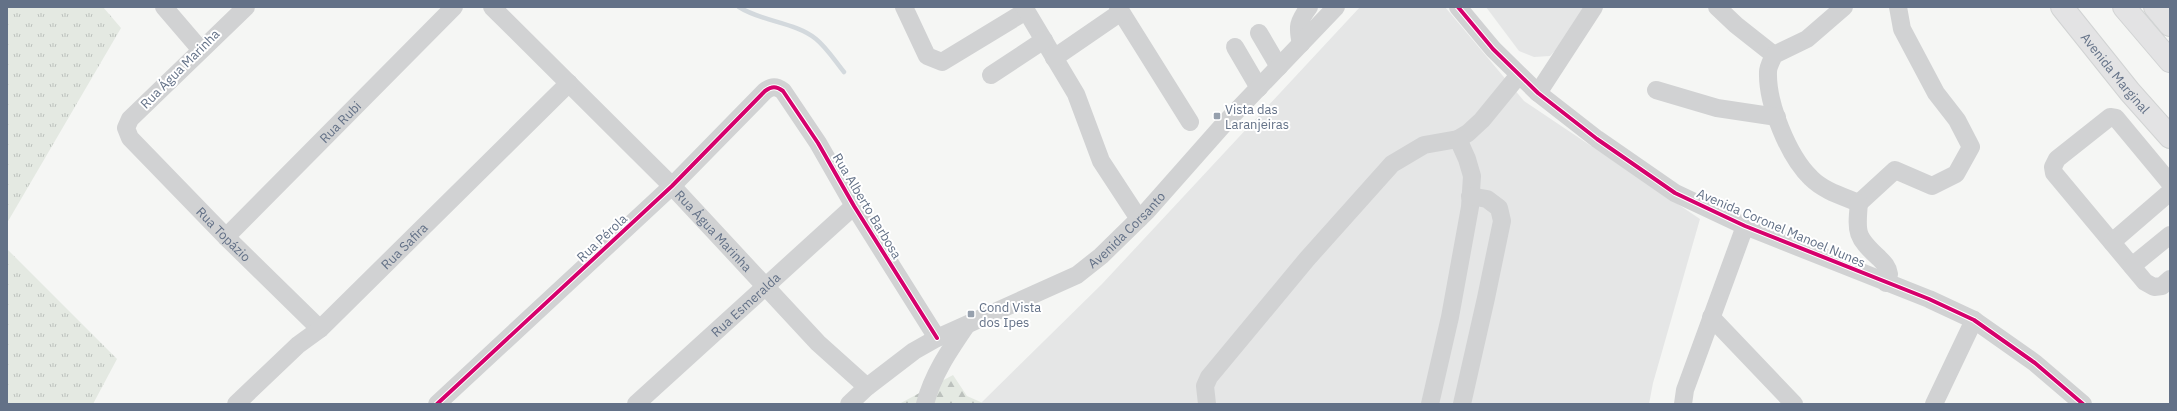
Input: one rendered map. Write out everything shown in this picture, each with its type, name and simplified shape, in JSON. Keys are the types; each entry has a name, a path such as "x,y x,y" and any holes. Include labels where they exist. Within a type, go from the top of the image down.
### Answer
{"main road":[{"name":"Avenida Marginal","path":"2062,7 2130,92 2170,137"},
{"path":"2124,7 2170,61"},
{"path":"2155,7 2170,25"}],"street":[{"path":"164,7 200,49"},
{"name":"Rua Água Marinha","path":"130,138 126,128 130,119 200,49 246,7"},
{"name":"Rua Rubi","path":"226,237 454,7"},
{"name":"Rua Água Marinha","path":"492,7 672,186 818,343 867,387"},
{"path":"904,7 927,56 942,62 1025,9 1076,94 1101,161 1139,219"},
{"path":"1301,44 1298,30 1299,21 1309,7"},
{"name":"Avenida Corsanto","path":"849,404 900,360 937,338 1077,275 1101,256 1139,219 1259,88 1336,7"},
{"name":"Avenida Coronel Manoel Nunes","path":"1458,7 1518,76 1597,139 1675,193 1745,226 1974,320 2035,363 2084,404"},
{"path":"1538,93 1594,7"},
{"path":"1717,7 1736,25 1774,55"},
{"path":"1844,7 1834,18 1808,39 1774,55 1768,71 1772,103 1793,156 1811,178 1831,192 1859,203"},
{"path":"1886,283 1889,274 1886,266 1859,237 1857,225 1859,203 1895,170 1932,186 1956,174 1971,147 1957,120 1936,93 1902,29 1898,7"},
{"path":"1054,58 1119,10 1190,122"},
{"path":"1259,33 1279,67"},
{"path":"991,75 1044,40"},
{"path":"1235,48 1259,88"},
{"path":"1207,404 1205,386 1209,377 1307,259 1392,164 1424,145 1458,139 1468,133 1482,120 1518,76"},
{"name":"Rua Safira","path":"236,404 298,345 320,329 569,82"},
{"name":"Rua Pérola","path":"437,404 672,186 765,91 771,87 778,87"},
{"name":"Rua Alberto Barbosa","path":"778,87 787,96 818,143 854,206 937,338"},
{"path":"1656,90 1717,108 1778,117"},
{"path":"2170,184 2116,118 2110,117 2057,159 2053,167 2054,173 2145,282 2154,287 2162,286 2170,279"},
{"name":"Rua Topázio","path":"130,138 226,237 320,329"},
{"path":"1430,404 1450,317 1470,196 1472,176 1467,159 1458,139"},
{"path":"2112,242 2170,192"},
{"path":"1462,404 1502,221 1499,208 1487,199 1470,196"},
{"name":"Rua Esmeralda","path":"636,404 766,288 854,206"},
{"path":"1683,404 1685,390 1745,226"},
{"path":"2132,266 2170,235"},
{"path":"1711,317 1794,404"},
{"path":"1934,404 1974,320"},
{"path":"925,404 930,385 939,366 966,326"}],"shaded area":[{"path":"1360,7 1445,7 1524,101 1700,219 1653,383 1649,404 980,404 1102,284"},
{"path":"1486,7 1587,7 1565,40 1550,56 1534,57 1519,51"}],"green space":[{"path":"7,7 103,7 121,28 7,223"},
{"path":"7,249 117,359 93,404 7,404"},
{"path":"953,375 967,396 985,404 899,404"}],"waterway":[{"path":"739,7 758,16 808,33 824,46 844,72"}],"cycle path":[{"path":"1458,7 1493,49 1538,93 1597,139 1675,193 1745,226 1929,299 1974,320 2035,363 2083,404"},
{"path":"437,404 672,186 765,91 772,87 776,87 783,91 818,143 854,206 937,338"}],"place":[{"name":"Vista das Laranjeiras","path":"1217,116"},
{"name":"Cond Vista dos Ipes","path":"971,314"}]}
